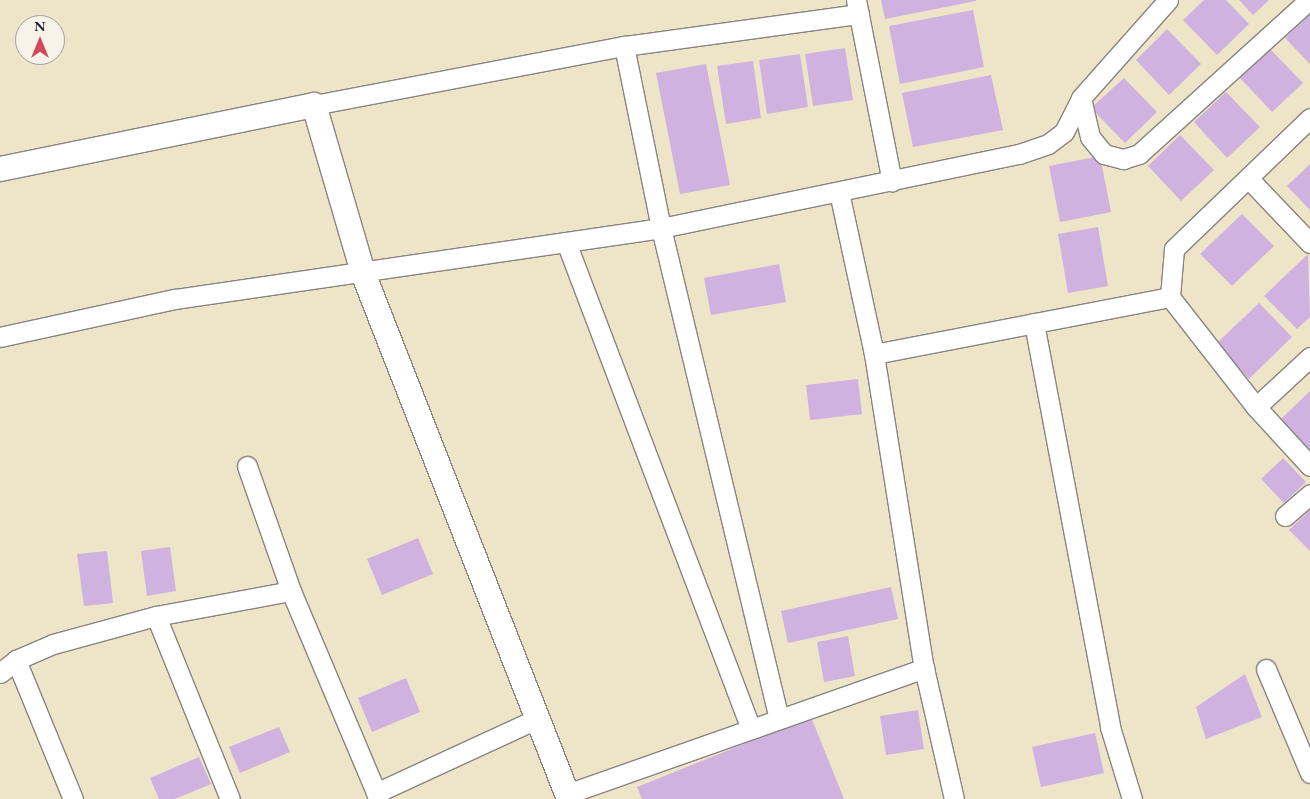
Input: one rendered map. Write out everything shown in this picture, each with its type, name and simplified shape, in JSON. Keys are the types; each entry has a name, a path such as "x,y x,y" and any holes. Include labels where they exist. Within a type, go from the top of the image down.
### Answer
{"street":[{"path":"0,337 175,299 661,228 892,181 1048,144 1064,132 1082,98 1168,0"},
{"path":"1082,98 1090,138 1104,154 1123,160 1139,154 1309,0"},
{"path":"0,169 314,105 624,46 858,7 892,181"},
{"path":"624,46 661,228 779,719"},
{"path":"314,105 363,273 534,720 568,797 751,729 924,668"},
{"path":"1310,118 1174,249 1170,297 1256,407 1310,466"},
{"path":"1248,178 1310,243"},
{"path":"839,192 874,354 924,668 954,799"},
{"path":"566,242 751,729"},
{"path":"874,354 1170,297"},
{"path":"1034,323 1110,727 1132,799"},
{"path":"1256,407 1310,357"},
{"path":"247,466 292,591 377,796 534,720"},
{"path":"1285,516 1310,494"},
{"path":"0,673 16,660 53,644 156,616 292,591"},
{"path":"156,616 230,799"},
{"path":"16,660 73,799"},
{"path":"1266,669 1310,773"}],"building":[{"path":"881,0 976,0 976,1 885,19"},
{"path":"1204,0 1226,0 1249,24 1217,55 1183,20"},
{"path":"1239,0 1269,0 1253,15"},
{"path":"973,10 984,67 900,84 889,26"},
{"path":"1310,14 1310,64 1285,38"},
{"path":"1167,29 1201,64 1169,95 1136,60"},
{"path":"845,48 853,100 813,106 805,54"},
{"path":"1269,48 1303,83 1272,112 1239,77"},
{"path":"800,54 808,107 767,114 759,60"},
{"path":"753,61 761,118 726,124 717,66"},
{"path":"706,64 730,185 680,194 656,73"},
{"path":"991,75 1003,130 913,147 902,93"},
{"path":"1124,78 1157,112 1125,143 1091,108"},
{"path":"1226,92 1260,127 1227,158 1194,122"},
{"path":"1180,135 1214,170 1181,201 1148,166"},
{"path":"1100,156 1111,212 1060,222 1049,166"},
{"path":"1310,164 1310,210 1287,186"},
{"path":"1242,214 1274,246 1232,286 1200,254"},
{"path":"1098,227 1108,286 1068,293 1058,234"},
{"path":"1308,254 1310,317 1297,329 1264,296"},
{"path":"779,264 786,302 711,315 704,278"},
{"path":"1259,303 1292,337 1249,379 1216,344"},
{"path":"858,379 862,414 810,420 806,385"},
{"path":"1310,391 1310,451 1280,420"},
{"path":"1283,458 1306,482 1284,503 1261,479"},
{"path":"1310,510 1310,551 1289,530"},
{"path":"418,538 433,574 382,595 367,559"},
{"path":"170,547 176,591 147,596 141,551"},
{"path":"107,551 113,603 84,606 77,554"},
{"path":"891,587 898,619 788,643 781,611"},
{"path":"848,636 855,676 824,682 817,642"},
{"path":"1245,674 1262,717 1206,739 1196,707"},
{"path":"406,678 420,712 372,732 358,698"},
{"path":"918,710 924,749 886,755 880,716"},
{"path":"811,717 844,799 642,799 637,787"},
{"path":"279,727 290,752 240,773 229,747"},
{"path":"1095,733 1104,773 1041,787 1032,747"},
{"path":"199,757 211,784 175,799 159,799 150,778"}]}
